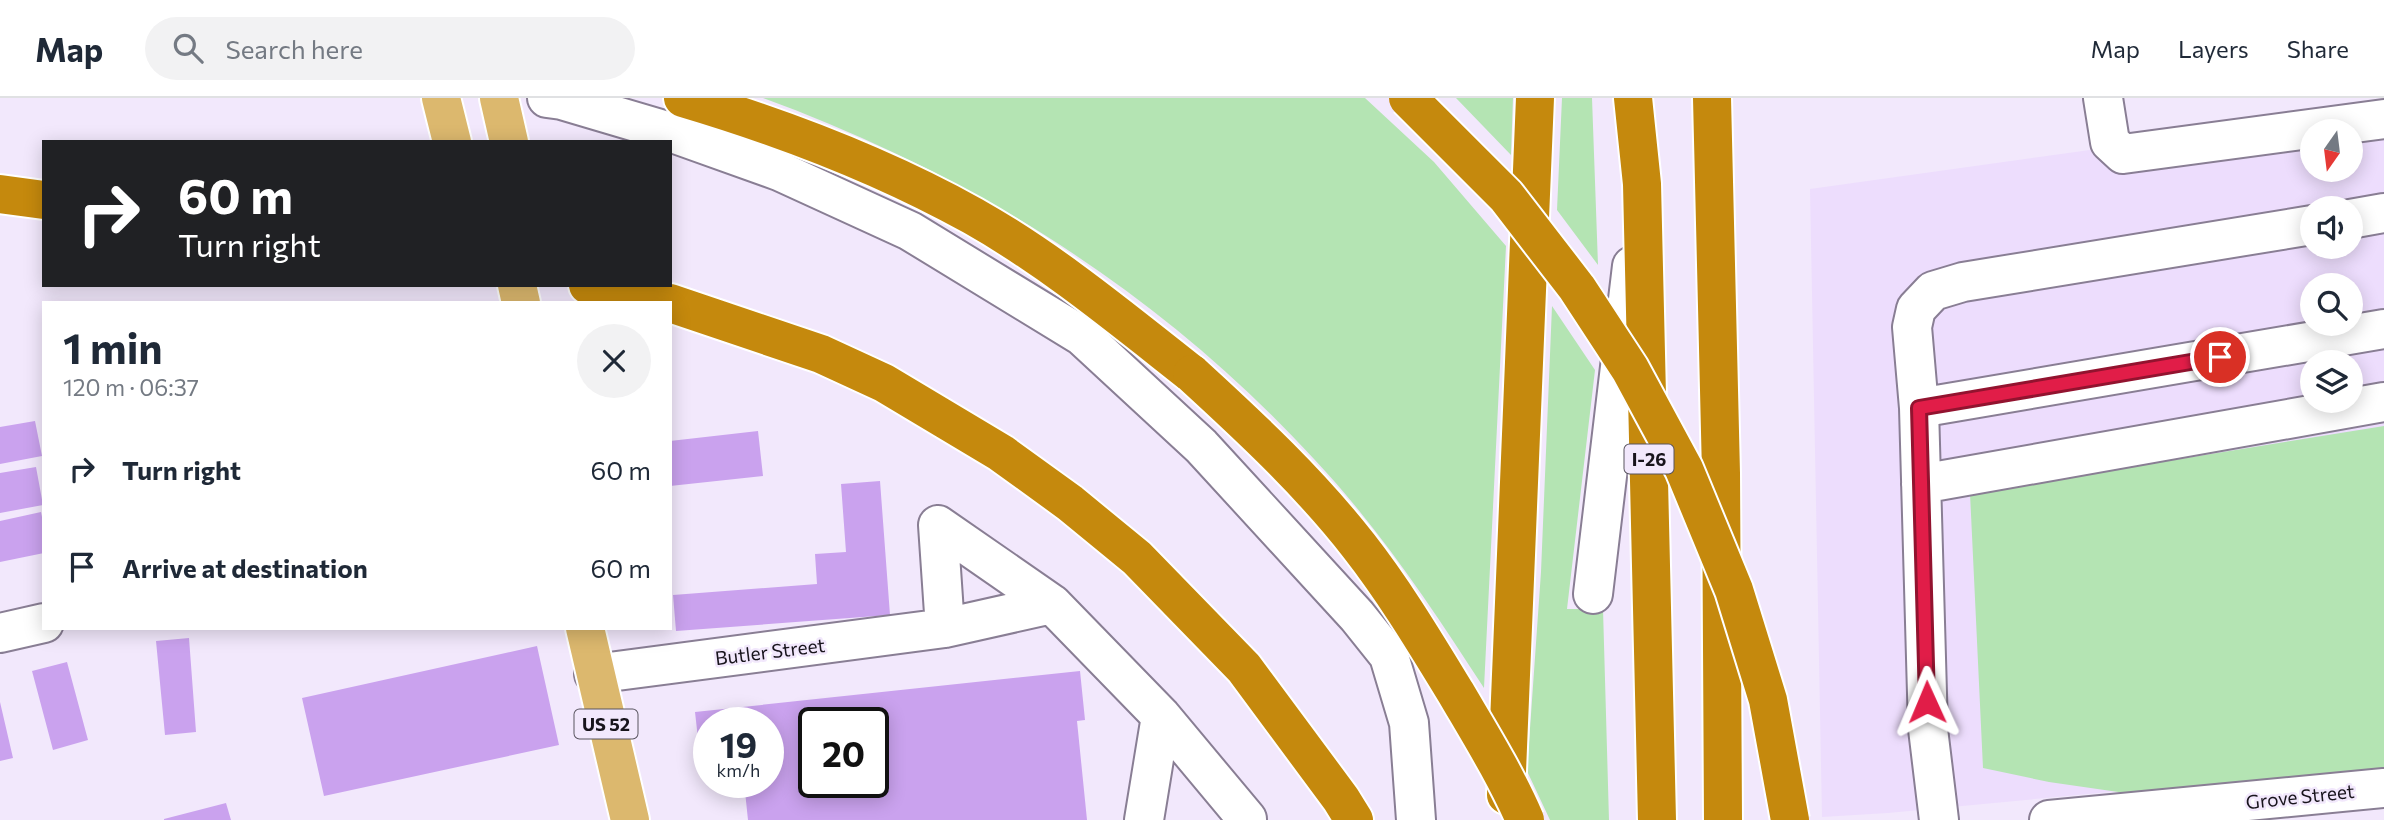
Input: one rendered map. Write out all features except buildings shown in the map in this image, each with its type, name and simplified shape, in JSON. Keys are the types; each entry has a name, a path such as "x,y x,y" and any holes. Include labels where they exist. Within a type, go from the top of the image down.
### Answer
{"highway":[{"path":"683,98 803,137 889,173 974,217 1102,303 1192,374 1286,464 1360,546 1454,690 1525,820"},
{"path":"1408,98 1506,196 1577,288 1630,369 1684,469 1734,590 1768,699 1790,820"},
{"path":"1506,820 1535,98"},
{"name":"I-26","path":"1633,98 1642,184 1657,820"},
{"path":"1712,98 1721,472 1723,820"},
{"path":"0,194 42,200"},
{"path":"597,287 661,301"},
{"path":"672,304 821,354 884,383 1001,453 1070,503 1137,558 1244,668 1354,820"}],"main road":[{"path":"441,98 452,140"},
{"path":"499,98 509,140"},
{"name":"US 52","path":"584,630 630,820"}],"street":[{"path":"547,98 670,132 779,171 910,230 1082,336 1201,446 1357,616 1389,656 1409,723 1416,820"},
{"path":"2103,98 2110,142 2123,153 2384,119"},
{"path":"1594,594 1642,184"},
{"path":"2363,217 2384,213"},
{"path":"1939,820 1928,729 1919,408 1912,327 1916,309 1933,292 1963,282 2300,227"},
{"path":"1919,408 2384,329"},
{"path":"1922,484 2384,402"},
{"path":"945,628 938,525 1052,604 1161,716 1247,819 1242,820"},
{"name":"Butler Street","path":"594,674 945,628 1052,604"},
{"path":"0,633 42,623"},
{"path":"1144,820 1161,716"},
{"name":"Grove Street","path":"2049,820 2384,788"}],"shaded area":[{"path":"2384,109 2384,766 1822,817 1810,189 2300,121 2300,182 2363,182 2363,119 2312,119"}],"green space":[{"path":"763,98 1365,98 1434,162 1506,246 1484,688 1404,569 1338,485 1255,399 1193,343 1128,292 1060,245 990,202 841,129"},
{"path":"1456,98 1513,98 1511,155"},
{"path":"1562,98 1592,98 1598,265 1557,210"},
{"path":"1552,306 1595,370 1567,609 1603,609 1609,820 1550,820 1527,771 1541,572"},
{"path":"2384,426 2384,768 2146,796 2049,782 1983,768 1970,493"}],"route":[{"path":"1927,702 1919,408 2220,357"}]}
